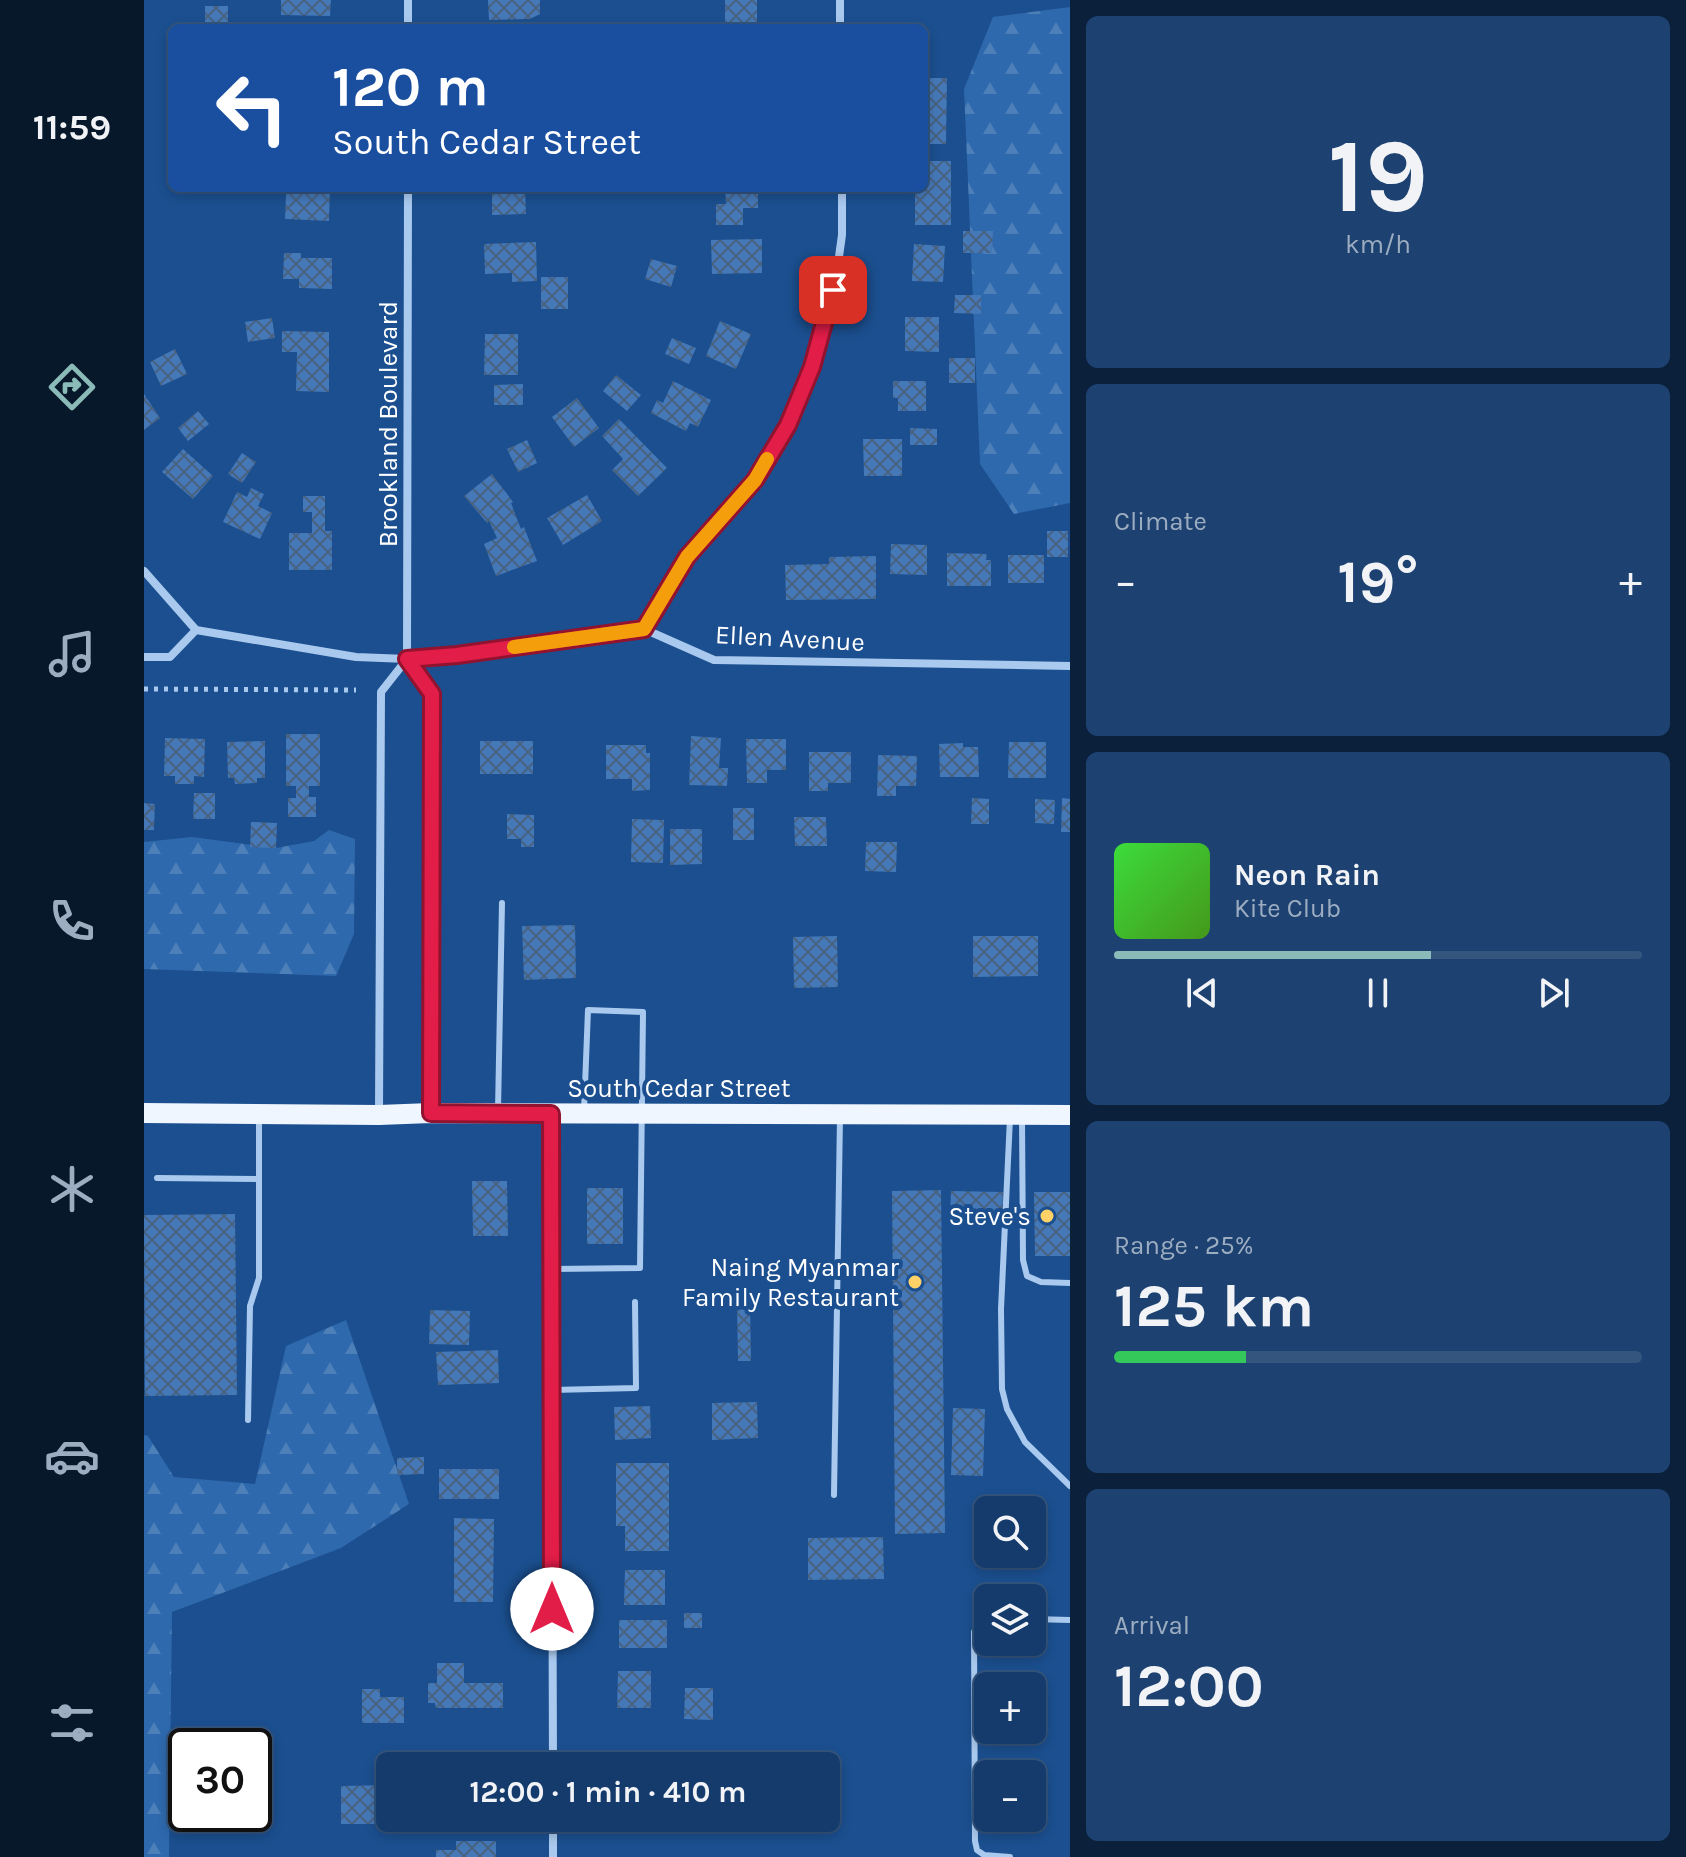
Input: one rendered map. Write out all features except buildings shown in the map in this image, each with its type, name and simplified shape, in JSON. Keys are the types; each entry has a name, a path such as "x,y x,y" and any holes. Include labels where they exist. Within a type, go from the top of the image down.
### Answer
{"main road":[{"name":"South Cedar Street","path":"144,1113 1070,1115"}],"street":[{"path":"408,0 408,24"},
{"path":"840,0 840,24"},
{"name":"Brookland Boulevard","path":"407,659 408,192"},
{"path":"144,571 196,630 356,657 407,659 457,655 644,629 687,557 755,480 788,425 812,367 832,296 842,235 842,192"},
{"name":"Ellen Avenue","path":"644,629 714,660 1070,666"},
{"path":"144,657 170,657 196,630"},
{"path":"407,659 432,694 431,1113"},
{"path":"379,1115 381,692 407,659"},
{"path":"551,1114 553,1752"},
{"path":"553,1832 553,1857"}],"lane":[{"path":"498,1114 502,903"},
{"path":"552,1269 640,1268 643,1012 588,1010 584,1114"},
{"path":"248,1420 250,1306 259,1278 259,1114"},
{"path":"834,1495 840,1114"},
{"path":"1016,1114 1023,1260 1027,1276 1041,1282 1070,1283"},
{"path":"1016,1114 1001,1309 1002,1389 1007,1409 1025,1442 1070,1486"},
{"path":"157,1178 259,1179"},
{"path":"552,1390 636,1388 635,1302"},
{"path":"1046,1619 1070,1620"},
{"path":"974,1656 975,1841 977,1850 984,1855 1010,1857"}],"path":[{"path":"144,689 356,690"}],"green space":[{"path":"1070,7 1070,503 1014,514 980,464 964,89 993,17"},
{"path":"329,830 355,839 354,934 336,976 144,969 144,842 192,837 276,848 314,841"},
{"path":"346,1320 409,1504 341,1548 172,1612 171,1728 168,1728 169,1857 144,1857 144,1435 148,1436 174,1477 255,1484 286,1346"}],"slow traffic":[{"path":"514,647 644,629 687,557 755,480 767,459"}],"place":[{"name":"Steve's","path":"1047,1216"},
{"name":"Naing Myanmar Family Restaurant","path":"915,1282"}],"route":[{"path":"552,1609 551,1114 431,1113 432,694 407,659 644,629 687,557 755,480 788,425 812,367 833,290"}]}
